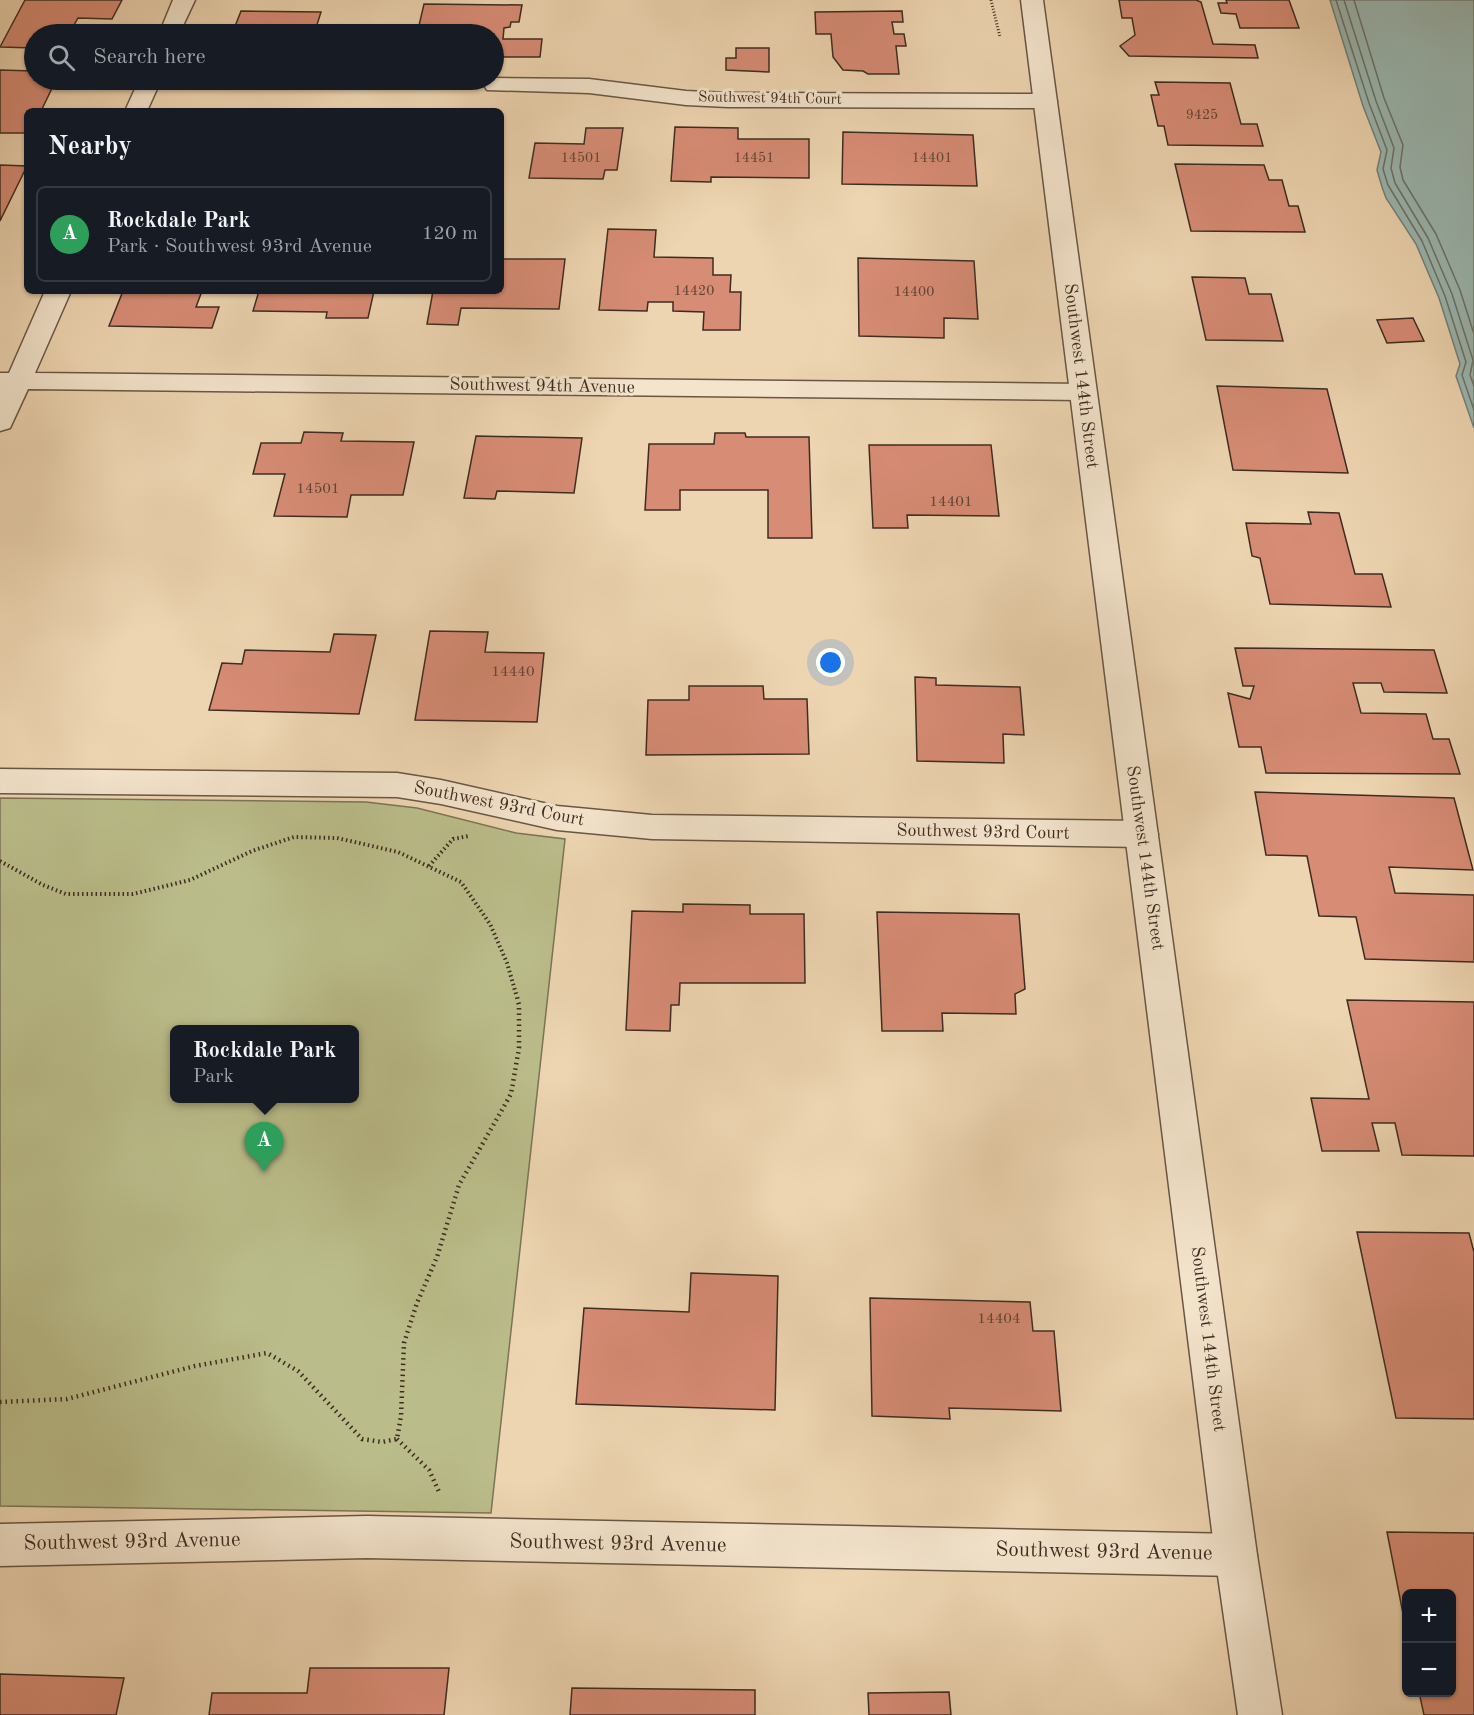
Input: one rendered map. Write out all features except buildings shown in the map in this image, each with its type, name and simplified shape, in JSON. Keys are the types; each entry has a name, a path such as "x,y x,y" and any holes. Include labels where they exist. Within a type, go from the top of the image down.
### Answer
{"street":[{"path":"173,24 184,0"},
{"name":"Southwest 144th Street","path":"1032,0 1236,1555 1260,1715"},
{"name":"Southwest 94th Court","path":"504,85 590,86 686,98 728,100 1046,101"},
{"path":"137,108 145,90"},
{"path":"0,422 9,381 56,294"},
{"name":"Southwest 94th Avenue","path":"9,381 1083,392"},
{"name":"Southwest 93rd Court","path":"0,782 397,785 441,792 546,816 652,827 1142,834"},
{"name":"Southwest 93rd Avenue","path":"0,1545 367,1537 1236,1555"}],"path":[{"path":"429,866 453,839 472,836"},
{"path":"0,861 43,885 66,894 133,894 190,880 252,851 294,837 337,838 398,852 461,882 490,924 507,963 519,1005 519,1048 512,1094 459,1185 437,1257 417,1303 404,1343 401,1416 397,1439"},
{"path":"0,1402 67,1399 195,1366 267,1353 298,1371 362,1439 382,1442 397,1439"},
{"path":"397,1439 429,1470 444,1502"}],"green space":[{"path":"0,798 366,802 417,808 516,833 565,839 491,1513 0,1506"}],"water":[{"path":"1330,0 1474,0 1474,428 1456,376 1460,364 1439,298 1416,244 1386,198 1382,187 1377,170 1381,152 1363,106"}],"place":[{"name":"Rockdale Park","path":"264,1172"}]}
